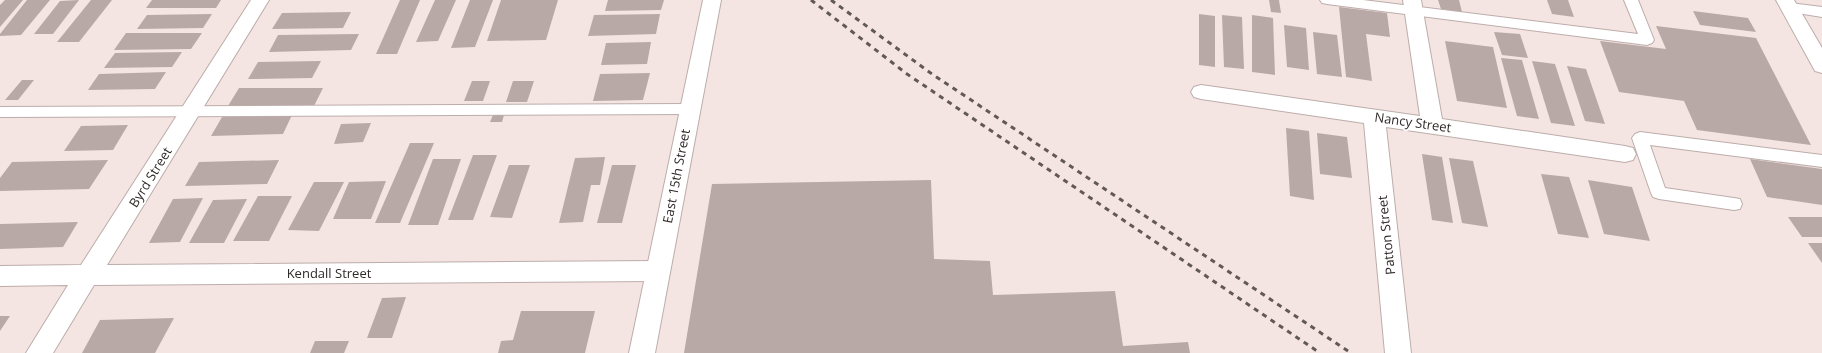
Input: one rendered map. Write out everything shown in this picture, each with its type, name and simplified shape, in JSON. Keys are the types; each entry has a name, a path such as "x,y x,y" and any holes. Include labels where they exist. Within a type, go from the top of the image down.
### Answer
{"street":[{"name":"Byrd Street","path":"39,353 260,0"},
{"name":"East 15th Street","path":"642,353 689,109 712,0"},
{"path":"1788,4 1816,46 1822,66"},
{"path":"1413,6 1432,125"},
{"name":"Nancy Street","path":"1201,92 1625,154"},
{"name":"Patton Street","path":"1374,117 1398,353"},
{"name":"Kendall Street","path":"0,276 658,271"}],"lane":[{"path":"1327,0 1413,6 1647,40 1631,0"},
{"path":"1788,4 1822,12"},
{"path":"0,112 689,109"},
{"path":"1734,204 1660,193 1640,138 1822,161"}],"building":[{"path":"5,0 23,0 0,27 0,5"},
{"path":"27,0 50,0 21,35 0,36 0,34"},
{"path":"79,0 53,34 34,34 60,1"},
{"path":"91,0 112,0 79,42 57,42"},
{"path":"152,0 221,0 216,8 146,8"},
{"path":"400,0 420,0 397,54 376,54"},
{"path":"435,0 456,0 438,41 416,42"},
{"path":"470,0 493,0 475,47 451,48"},
{"path":"501,0 558,0 546,40 487,41"},
{"path":"608,0 664,0 661,10 605,11"},
{"path":"1269,0 1279,0 1281,13 1271,12"},
{"path":"1438,0 1459,0 1462,12 1441,9"},
{"path":"1547,0 1568,0 1574,17 1552,14"},
{"path":"1339,7 1387,13 1390,37 1366,34 1372,81 1346,77"},
{"path":"1693,11 1748,18 1756,32 1700,25"},
{"path":"351,12 343,28 272,29 282,13"},
{"path":"212,14 203,28 137,29 147,15"},
{"path":"660,14 656,34 588,36 594,15"},
{"path":"1199,14 1215,16 1215,67 1199,65"},
{"path":"1222,15 1242,17 1244,69 1224,67"},
{"path":"1252,15 1273,18 1275,75 1252,72"},
{"path":"1284,25 1306,28 1309,70 1287,67"},
{"path":"1656,26 1756,38 1811,145 1697,130 1684,101 1619,92 1600,41 1666,49"},
{"path":"1313,32 1337,35 1342,77 1317,74"},
{"path":"1494,32 1520,34 1528,58 1502,55"},
{"path":"126,33 202,33 191,49 114,50"},
{"path":"359,34 351,50 269,52 278,35"},
{"path":"1445,41 1493,47 1507,108 1457,101"},
{"path":"651,42 647,64 601,65 606,43"},
{"path":"182,52 172,67 104,68 115,53"},
{"path":"1501,58 1522,60 1539,119 1517,116"},
{"path":"321,61 312,78 248,79 258,62"},
{"path":"1532,61 1555,64 1575,126 1551,123"},
{"path":"1567,66 1586,69 1605,124 1585,121"},
{"path":"166,72 155,89 88,90 99,74"},
{"path":"650,73 643,100 593,101 600,74"},
{"path":"22,80 34,80 18,100 5,100"},
{"path":"472,81 490,81 483,101 464,101"},
{"path":"513,81 534,81 527,102 506,102"},
{"path":"239,88 323,88 314,106 228,106"},
{"path":"292,115 283,134 211,136 222,117"},
{"path":"493,115 504,115 502,122 490,122"},
{"path":"371,123 363,142 334,144 341,124"},
{"path":"128,125 113,150 64,151 81,126"},
{"path":"1286,128 1309,131 1314,200 1290,196"},
{"path":"1317,133 1347,137 1352,178 1320,174"},
{"path":"410,143 434,143 400,223 375,223"},
{"path":"1422,154 1442,157 1453,223 1432,220"},
{"path":"473,155 497,155 473,220 448,220"},
{"path":"605,157 600,185 591,185 583,222 559,223 575,158"},
{"path":"1449,158 1473,161 1488,227 1462,223"},
{"path":"433,159 461,159 438,225 408,225"},
{"path":"1750,159 1822,169 1822,205 1767,197"},
{"path":"108,160 89,189 0,191 0,178 12,162"},
{"path":"279,160 267,184 185,186 199,162"},
{"path":"509,165 530,165 512,218 490,217"},
{"path":"612,165 636,165 622,223 597,223"},
{"path":"1541,174 1569,177 1589,238 1558,234"},
{"path":"931,180 934,259 990,261 993,295 1115,291 1123,346 1188,342 1190,353 684,353 712,184"},
{"path":"1588,180 1632,187 1650,241 1604,234"},
{"path":"386,181 371,219 333,219 349,182"},
{"path":"314,182 344,182 319,231 288,230"},
{"path":"258,196 292,196 269,241 233,241"},
{"path":"203,198 180,242 149,243 173,199"},
{"path":"247,199 224,243 189,243 213,200"},
{"path":"1788,217 1822,217 1822,237 1802,237"},
{"path":"78,222 63,247 0,249 0,224"},
{"path":"1808,243 1822,243 1822,263"},
{"path":"406,297 392,338 367,338 382,298"},
{"path":"521,311 595,311 585,353 498,353 501,341 513,340"},
{"path":"0,316 10,316 0,331"},
{"path":"174,318 155,353 82,353 100,320"},
{"path":"315,341 349,341 344,353 310,353"}],"railway":[{"path":"811,0 907,74 1320,353"},
{"path":"831,0 932,74 1351,353"}]}
